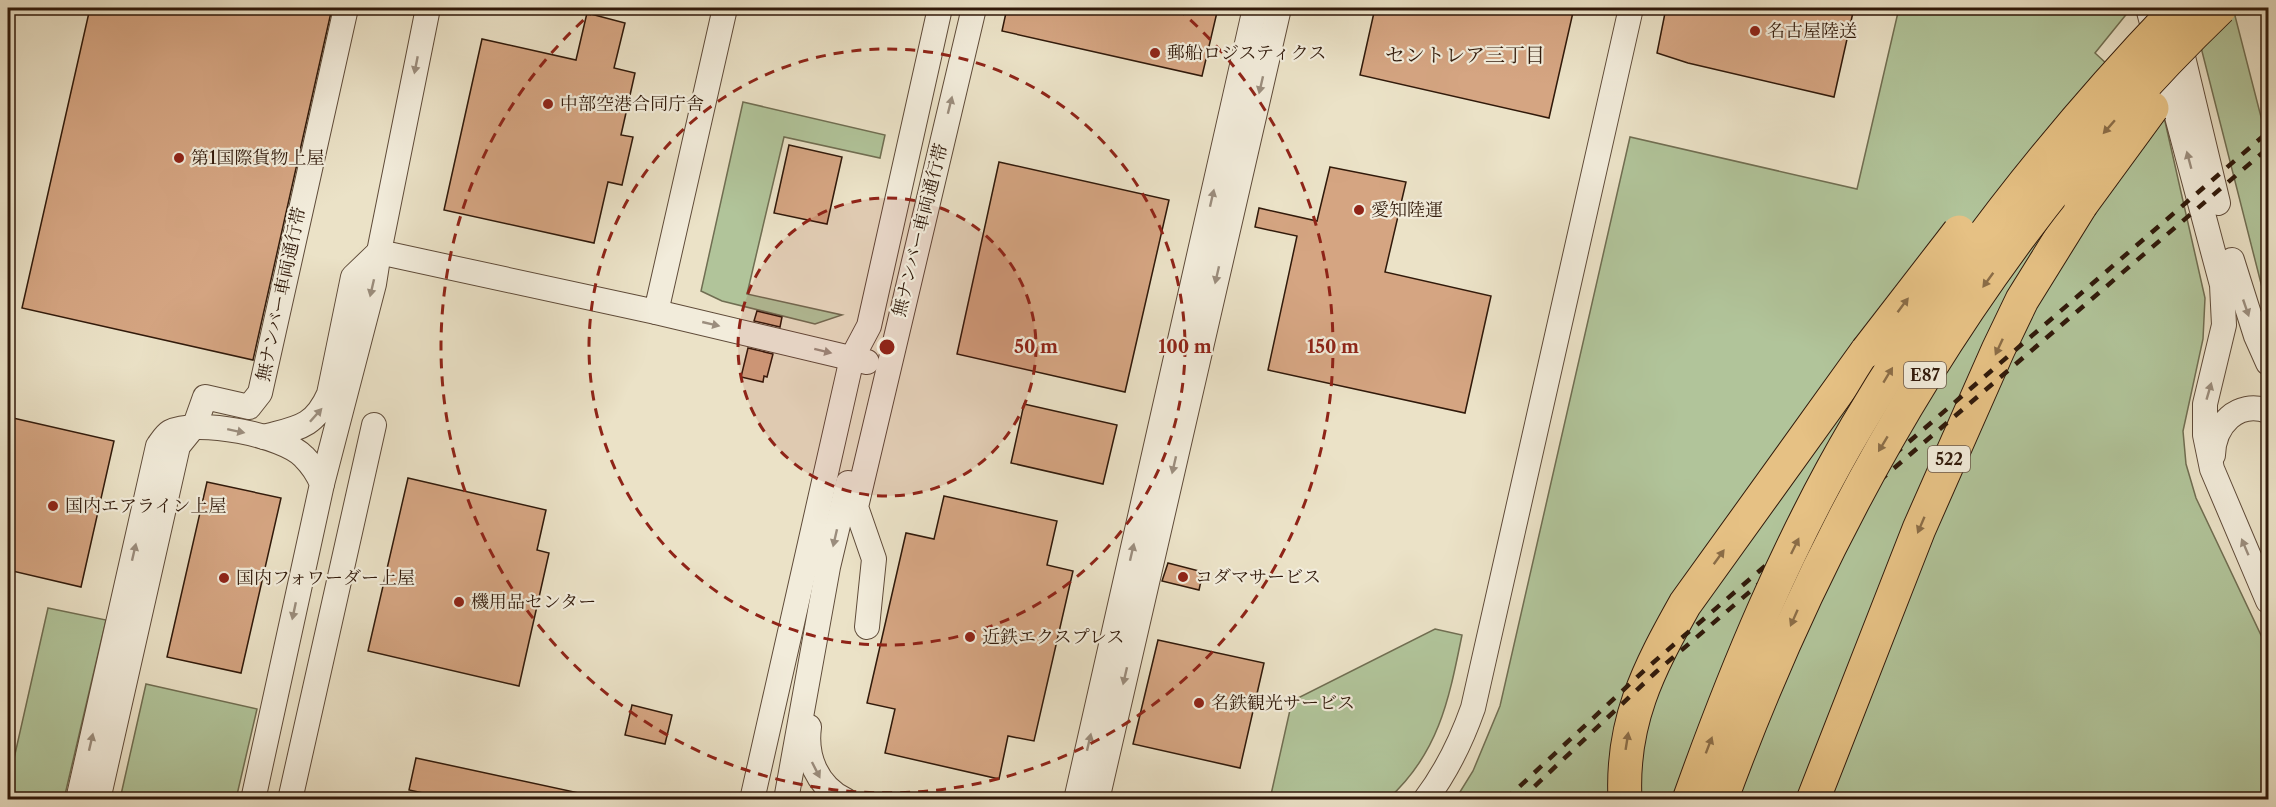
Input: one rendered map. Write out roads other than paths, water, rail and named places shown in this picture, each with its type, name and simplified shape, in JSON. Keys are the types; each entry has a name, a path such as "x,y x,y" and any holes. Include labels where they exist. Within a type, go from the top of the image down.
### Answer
{"highway":[{"path":"1625,800 1626,741 1634,708 1664,642 1685,604 1826,408 1930,269 2056,115 2155,8"},
{"name":"E87","path":"1689,800 1770,597 1856,427 1893,367 1949,282 2034,168 2086,107 2178,8"},
{"name":"E87","path":"1720,800 1771,672 1826,550 1870,466 1943,346 2057,188 2138,93 2220,8"},
{"name":"522","path":"1813,800 1919,529 2022,300 2048,255 2111,161 2151,109 2244,8"},
{"name":"522","path":"1820,800 1841,725"}],"street":[{"name":"無ナンバー車両通行帯","path":"98,800 178,446 195,425 205,397 249,407 260,393 346,8"},
{"path":"253,800 322,484 374,284 428,8"},
{"path":"656,312 725,8"},
{"path":"752,800 852,358 870,326 940,8"},
{"name":"無ナンバー車両通行帯","path":"867,627 874,559 856,507 887,366 974,8"},
{"path":"1076,800 1255,8"},
{"path":"1097,800 1279,8"},
{"path":"1425,800 1445,773 1461,743 1473,708 1631,8"},
{"path":"2148,8 2216,259 2223,295 2224,326 2205,404 2205,435 2212,469 2268,601"},
{"path":"2170,8 2192,88 2238,283 2268,363"},
{"path":"264,437 301,427 312,421 322,411 329,394 353,277 379,252"},
{"path":"379,252 656,312 887,366"},
{"path":"786,800 828,567 864,413 852,358"},
{"path":"2212,469 2213,443 2217,431 2229,416 2250,408 2268,411"},
{"path":"78,800 158,446 168,433 195,425 264,437 303,455 318,473 322,484"},
{"path":"290,800 374,425"},
{"path":"828,567 808,732 808,753 821,780 845,800"}],"railway":[{"path":"1505,800 1648,667 2268,132"},
{"path":"1520,800 1656,672 2268,148"}],"place":[{"name":"名古屋陸送","path":"1755,31"},
{"name":"郵船ロジスティクス","path":"1155,53"},
{"name":"中部空港合同庁舎","path":"548,104"},
{"name":"第1国際貨物上屋","path":"179,158"},
{"name":"愛知陸運","path":"1359,210"},
{"name":"国内エアライン上屋","path":"53,506"},
{"name":"コダマサービス","path":"1183,577"},
{"name":"国内フォワーダー上屋","path":"224,578"},
{"name":"機用品センター","path":"459,602"},
{"name":"近鉄エクスプレス","path":"970,637"},
{"name":"名鉄観光サービス","path":"1199,703"}],"district":[{"name":"セントレア三丁目","path":"1465,55"}]}
